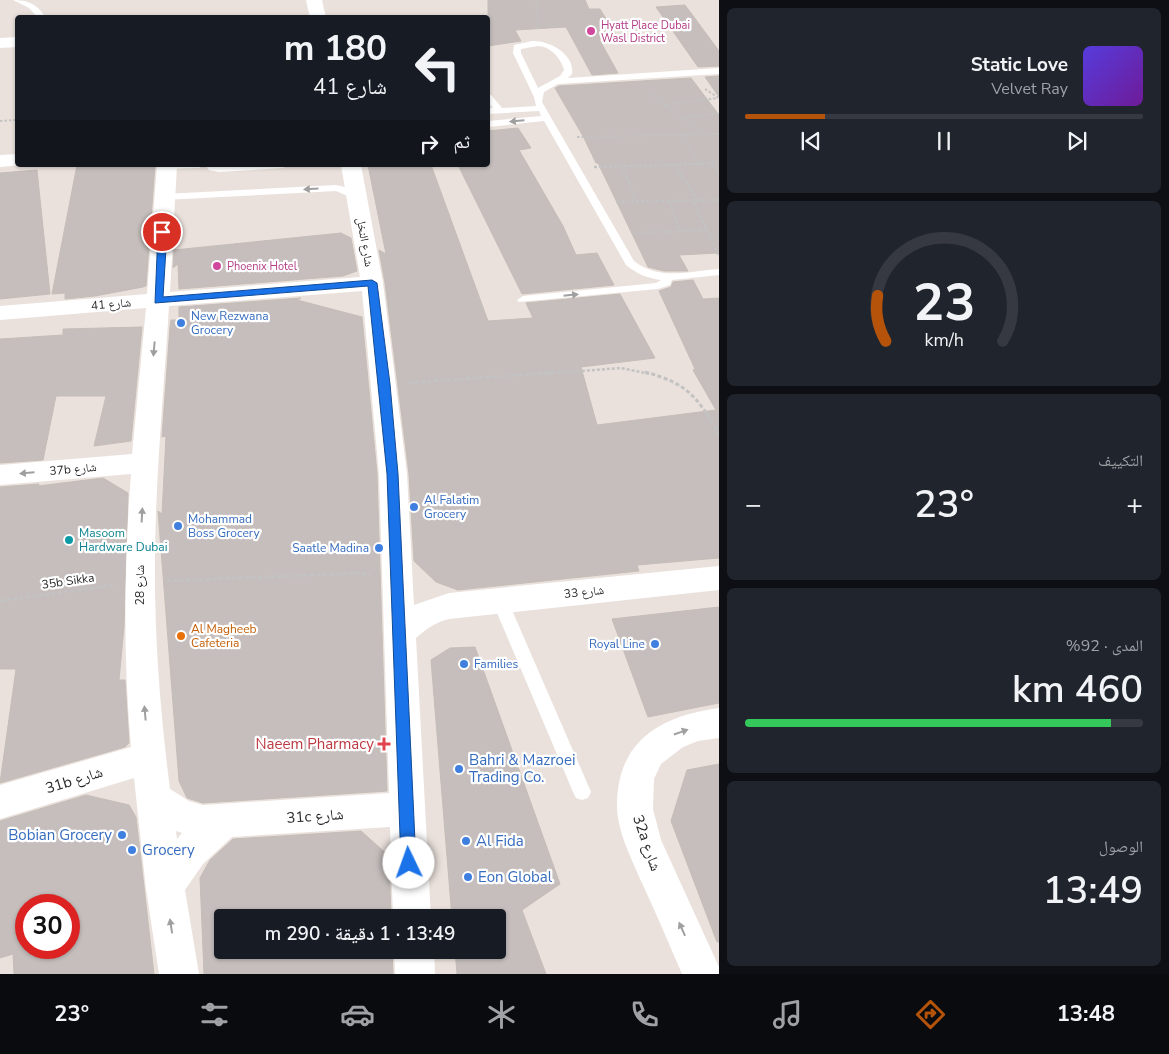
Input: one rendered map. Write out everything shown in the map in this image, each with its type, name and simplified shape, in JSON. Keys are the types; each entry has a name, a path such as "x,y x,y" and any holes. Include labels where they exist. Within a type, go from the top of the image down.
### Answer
{"street":[{"path":"314,0 317,15"},
{"path":"0,43 15,42"},
{"path":"0,161 15,160"},
{"name":"شارع 28","path":"167,167 145,463 140,582 141,645 149,758 165,889 179,974"},
{"name":"شارع النخل","path":"351,167 372,283 393,474 412,909"},
{"name":"شارع 41","path":"0,313 372,283"},
{"name":"37b شارع","path":"0,475 145,463"},
{"name":"شارع 33","path":"400,633 421,615 434,609 449,606 719,578"},
{"name":"شارع 33","path":"397,580 406,590 419,597 449,606"},
{"name":"32a شارع","path":"702,974 643,842 635,809 637,779 649,753 671,736 698,726 719,723"},
{"name":"31b شارع","path":"0,802 149,758"},
{"name":"31c شارع","path":"153,797 167,809 184,818 203,822 406,809"},
{"path":"165,889 176,869 190,850 206,834 224,822"},
{"path":"414,959 415,974"}],"lane":[{"path":"17,0 38,10 40,15"},
{"path":"719,66 597,74 582,73 569,70 555,49 539,43 517,47 517,53 537,95 541,108 630,263 636,269 656,277 719,272"},
{"path":"537,95 541,90 564,78 569,70"},
{"path":"556,81 719,71"},
{"path":"490,99 499,110"},
{"path":"490,111 541,108"},
{"path":"490,124 547,118"},
{"path":"211,167 218,169 250,167"},
{"path":"164,197 336,188 345,190 357,197"},
{"path":"523,300 658,286 666,283 667,277"},
{"path":"500,601 582,792"}],"path":[{"path":"536,0 539,43"},
{"path":"626,77 702,134"},
{"path":"714,95 719,96"},
{"path":"663,105 719,96"},
{"path":"680,117 719,114"},
{"path":"0,121 15,120"},
{"path":"680,134 700,164"},
{"path":"558,138 719,134"},
{"path":"576,168 700,164 719,161"},
{"path":"711,162 719,174"},
{"path":"674,165 700,202"},
{"path":"622,167 637,202"},
{"path":"596,202 700,202 719,200"},
{"path":"668,202 680,231"},
{"path":"694,202 719,257"},
{"path":"613,234 707,230"},
{"path":"384,384 621,368 649,373 679,383 704,407 719,434"},
{"name":"35b Sikka","path":"0,601 140,582 361,573 397,580"}],"building":[{"path":"488,0 585,0 589,9 600,9 618,38 599,39 618,73 592,75 566,27 515,30 521,41 490,46 490,15 488,15"},
{"path":"685,5 719,51 719,66 698,67 656,7"},
{"path":"719,76 719,97 705,77"},
{"path":"691,78 719,115 719,253 679,255 688,271 664,271 648,267 598,163 596,163 583,136 555,88 559,86"},
{"path":"518,128 531,148 519,150 563,226 576,255 597,253 614,285 522,294 459,167 490,167 490,131"},
{"path":"77,167 155,167 146,286 95,296 65,299 65,293 52,294"},
{"path":"368,167 432,167 488,321 533,318 526,303 620,294 655,358 581,367 597,425 716,410 693,370 695,369 659,291 671,287 673,282 693,280 703,299 719,298 719,558 637,565 639,571 458,590 436,582 414,561 409,474 385,283 379,250 386,254"},
{"path":"37,170 50,294 0,299 0,173"},
{"path":"341,233 351,238 357,271 343,276 179,289 178,264 173,268 174,250"},
{"path":"301,298 297,300 362,317 377,474 387,791 203,803 187,798 179,781 158,511 162,514 166,436 162,437 171,320 179,320 179,307"},
{"path":"142,327 131,441 94,446 106,396 56,396 43,460 0,463 0,339 63,335 63,329"},
{"path":"103,478 128,493 124,627 119,680 125,680 129,743 125,747 0,783 16,669 0,669 0,487 39,484 38,486"},
{"path":"719,607 719,703 648,717 612,619"},
{"path":"475,647 560,884 522,910 546,974 457,974 456,959 506,959 506,909 451,909 431,660 450,648"},
{"path":"719,764 719,942 717,942 671,821 687,770"},
{"path":"86,795 129,805 136,817 154,974 14,974 13,954 0,958 0,821"},
{"path":"361,831 389,856 391,909 214,909 214,959 392,959 393,974 204,974 200,878 210,860 233,839"}],"place":[{"name":"Hyatt Place Dubai Wasl District","path":"591,31"},
{"name":"Phoenix Hotel","path":"217,266"},
{"name":"New Rezwana Grocery","path":"181,323"},
{"name":"Al Falatim Grocery","path":"414,507"},
{"name":"Mohammad Boss Grocery","path":"178,526"},
{"name":"Masoom Hardware Dubai","path":"69,540"},
{"name":"Saatle Madina","path":"379,548"},
{"name":"Al Magheeb Cafeteria","path":"181,636"},
{"name":"Royal Line","path":"655,644"},
{"name":"Families","path":"464,664"},
{"name":"Naeem Pharmacy","path":"384,744"},
{"name":"Bahri & Mazroei Trading Co.","path":"459,769"},
{"name":"Bobian Grocery","path":"122,835"},
{"name":"Al Fida","path":"466,841"},
{"name":"Grocery","path":"132,850"},
{"name":"Eon Global","path":"468,877"}],"route":[{"path":"162,232 158,300 372,283 393,474 409,863"}]}
